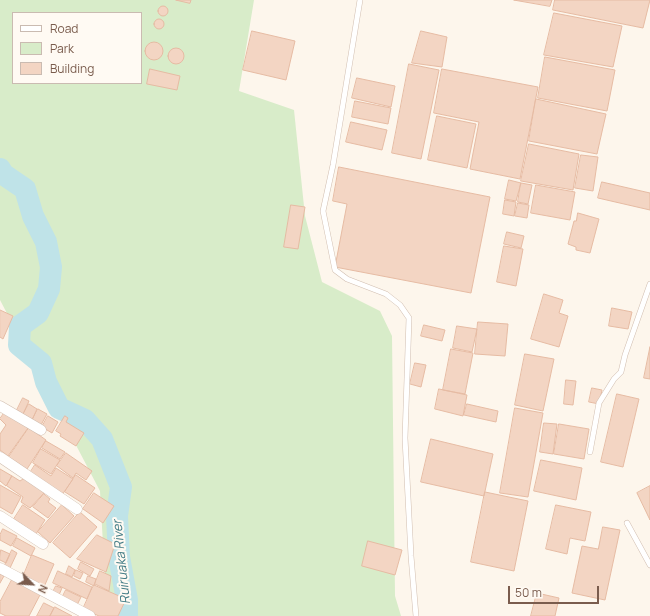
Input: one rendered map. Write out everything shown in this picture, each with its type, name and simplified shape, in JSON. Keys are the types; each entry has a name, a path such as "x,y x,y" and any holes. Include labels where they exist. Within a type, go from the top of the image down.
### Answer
{"street":[{"path":"0,406 41,430"},
{"path":"0,457 77,509"},
{"path":"0,516 43,544"},
{"path":"0,568 90,616"}],"lane":[{"path":"360,0 333,165 323,211 335,270 347,279 386,294 400,305 409,318 405,438 411,556 416,616"},
{"path":"590,452 599,403 614,379 622,372 625,355 650,284"},
{"path":"627,523 650,565"}],"green space":[{"path":"0,0 254,0 239,91 294,110 305,216 322,282 380,311 392,336 395,596 401,616 107,616 100,491 0,300"}],"building":[{"path":"176,0 191,0 190,3"},
{"path":"514,0 552,0 550,6"},
{"path":"555,0 650,0 643,28 553,10"},
{"path":"163,6 168,11 163,16 158,11"},
{"path":"554,13 622,26 613,67 544,55"},
{"path":"159,19 164,24 159,29 154,24"},
{"path":"252,31 295,41 286,80 243,70"},
{"path":"421,31 447,37 442,67 412,63"},
{"path":"154,42 160,45 163,51 160,57 154,60 148,57 145,51 148,45"},
{"path":"176,48 182,50 184,56 182,62 176,64 170,62 168,56 170,50"},
{"path":"545,57 615,70 607,111 538,98"},
{"path":"409,64 439,70 421,159 392,153"},
{"path":"150,69 180,76 177,90 147,84"},
{"path":"442,69 538,87 520,179 470,169 479,122 434,113"},
{"path":"357,78 395,86 391,107 352,98"},
{"path":"536,99 606,114 597,154 529,141"},
{"path":"355,101 391,108 388,124 352,117"},
{"path":"437,116 476,124 467,168 428,160"},
{"path":"351,122 387,130 382,150 346,142"},
{"path":"529,144 579,154 573,190 521,181"},
{"path":"581,155 598,157 593,191 575,188"},
{"path":"339,167 490,197 471,293 335,267 347,204 333,201"},
{"path":"509,180 521,183 516,201 505,199"},
{"path":"602,182 650,193 650,210 598,198"},
{"path":"521,183 532,185 528,204 518,202"},
{"path":"536,185 575,192 570,220 531,213"},
{"path":"505,200 516,202 514,216 503,214"},
{"path":"518,203 529,205 527,218 515,216"},
{"path":"291,205 305,207 298,249 284,247"},
{"path":"578,213 599,219 590,253 576,250 576,247 568,244 574,221 576,221"},
{"path":"507,232 524,236 521,248 504,244"},
{"path":"504,246 523,249 516,286 497,282"},
{"path":"544,294 563,300 559,313 568,316 559,347 531,339"},
{"path":"612,308 632,312 628,329 609,326"},
{"path":"0,310 13,316 3,339 0,337"},
{"path":"478,322 508,324 505,356 475,354"},
{"path":"424,325 445,330 442,341 421,336"},
{"path":"457,326 477,329 472,352 453,348"},
{"path":"650,347 650,379 644,378"},
{"path":"451,349 473,353 465,394 443,390"},
{"path":"525,354 554,359 543,411 515,405"},
{"path":"415,363 426,365 421,387 410,384"},
{"path":"566,380 576,381 573,405 564,404"},
{"path":"592,388 602,390 599,404 589,402"},
{"path":"439,389 467,395 463,416 435,409"},
{"path":"617,394 639,399 623,467 601,462"},
{"path":"23,398 29,401 23,414 17,410"},
{"path":"29,404 37,409 32,420 23,415"},
{"path":"467,404 498,411 496,422 464,415"},
{"path":"515,408 543,413 528,497 500,493"},
{"path":"38,409 47,414 41,425 32,421"},
{"path":"5,412 28,428 8,456 0,450 0,434 6,425 0,419"},
{"path":"48,416 58,422 52,433 42,427"},
{"path":"65,416 68,418 66,422 84,433 76,446 60,436 61,434 56,431"},
{"path":"544,423 557,424 553,454 540,452"},
{"path":"559,424 589,429 584,459 554,454"},
{"path":"29,428 46,440 27,469 9,457"},
{"path":"431,439 493,454 484,496 421,482"},
{"path":"46,441 65,452 60,459 42,448"},
{"path":"41,449 60,460 51,474 33,463"},
{"path":"66,453 92,471 86,480 76,473 73,478 57,466"},
{"path":"541,460 582,468 576,500 534,491"},
{"path":"35,465 51,476 56,468 73,479 62,495 30,473"},
{"path":"0,469 12,476 6,486 0,481"},
{"path":"76,475 95,488 84,504 65,492"},
{"path":"12,476 20,481 26,477 44,493 30,508 21,502 23,497 7,486"},
{"path":"0,485 21,497 12,514 0,507"},
{"path":"650,486 650,520 637,493"},
{"path":"485,492 528,501 514,571 471,562"},
{"path":"94,493 114,506 103,523 83,509"},
{"path":"44,494 50,499 48,502 56,508 48,518 33,507"},
{"path":"23,505 45,520 36,534 14,519"},
{"path":"62,505 74,516 50,543 38,532"},
{"path":"556,505 591,512 585,541 570,538 567,554 546,549"},
{"path":"80,512 97,527 70,558 53,543"},
{"path":"603,527 620,530 605,600 572,593 582,546 598,549"},
{"path":"3,529 17,536 11,546 0,540 0,535"},
{"path":"97,535 115,544 106,572 77,559"},
{"path":"17,538 35,548 31,556 13,546"},
{"path":"368,541 402,550 395,575 362,566"},
{"path":"1,550 10,554 6,563 0,560"},
{"path":"12,550 17,553 10,568 5,565"},
{"path":"32,555 54,564 44,587 23,577"},
{"path":"81,562 94,569 90,576 78,569"},
{"path":"69,566 75,570 72,577 66,574"},
{"path":"76,570 83,573 80,579 74,576"},
{"path":"58,571 92,587 87,599 53,583"},
{"path":"100,571 111,576 109,591 95,584"},
{"path":"0,574 4,576 0,583"},
{"path":"88,576 96,579 94,586 86,582"},
{"path":"13,578 41,593 29,616 6,616 0,613 0,602"},
{"path":"94,585 126,599 118,616 99,616 83,609"},
{"path":"56,586 62,588 59,595 53,592"},
{"path":"66,590 81,597 76,607 61,600"},
{"path":"537,593 559,598 555,616 531,616"},
{"path":"44,603 54,608 50,616 37,616"},
{"path":"55,607 72,616 50,616"}],"waterway":[{"name":"Ruiruaka River","path":"0,169 3,174 25,189 33,216 46,242 51,267 49,289 38,313 20,326 19,345 41,363 46,382 59,408 85,420 102,439 121,487 117,516 119,557 127,600 127,616"}]}
